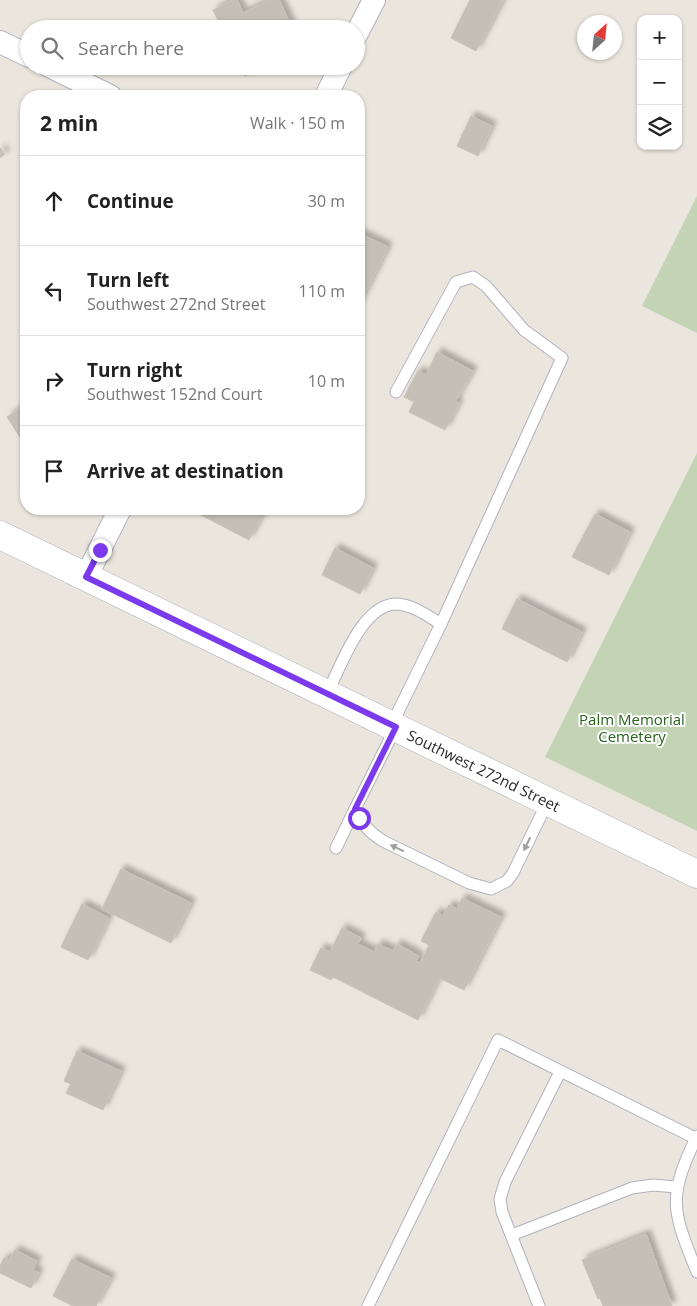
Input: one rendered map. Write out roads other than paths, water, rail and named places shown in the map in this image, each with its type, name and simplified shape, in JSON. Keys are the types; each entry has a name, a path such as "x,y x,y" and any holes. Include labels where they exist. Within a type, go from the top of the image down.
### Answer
{"street":[{"path":"364,20 374,0"},
{"path":"0,42 20,52"},
{"path":"67,75 98,90"},
{"path":"329,90 336,75"},
{"path":"86,577 117,515"},
{"name":"Southwest 272nd Street","path":"0,535 697,874"}],"lane":[{"path":"336,848 394,726 562,358 524,330 486,286 473,277 456,282 396,392"},
{"path":"327,693 356,635 375,610 395,604 405,606 414,608 441,624"},
{"path":"355,809 364,827 383,841 470,884 491,889 507,881 548,801"},
{"path":"368,1306 498,1040 697,1138 683,1164 676,1187 677,1218 697,1272"},
{"path":"538,1306 500,1206 502,1191 560,1072"},
{"path":"512,1235 627,1190 653,1185 676,1187"}],"park label":[{"name":"Palm Memorial Cemetery","path":"632,728"}]}
